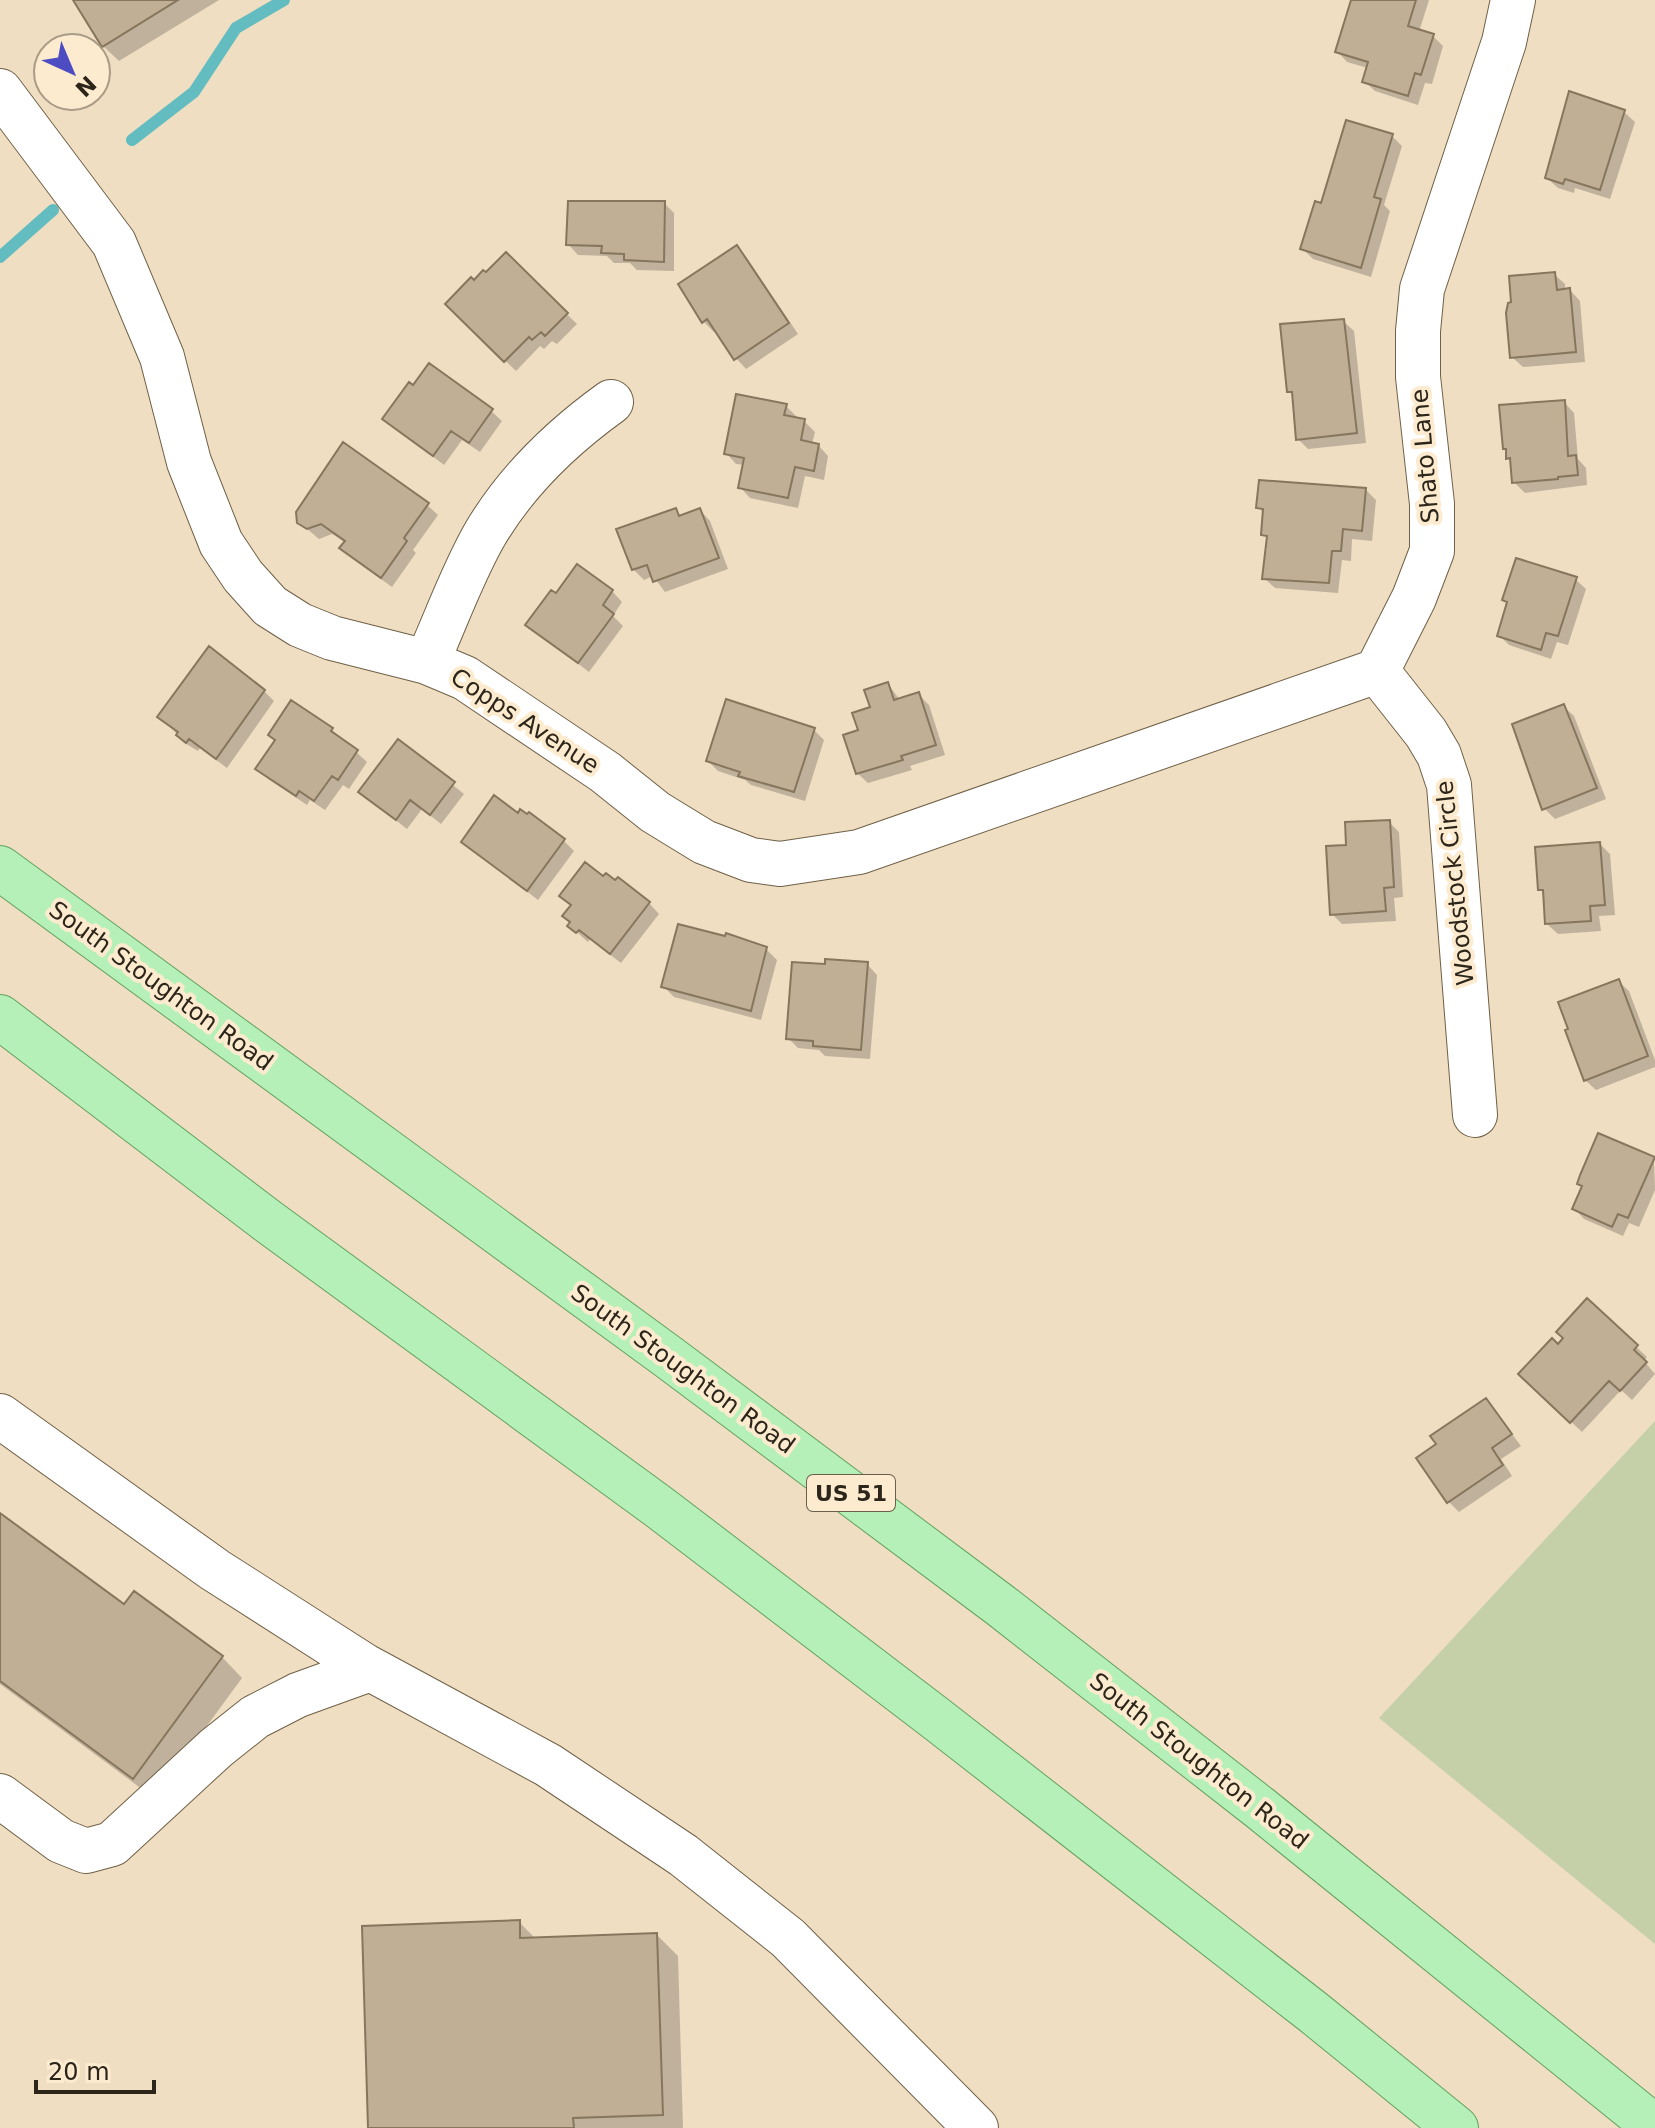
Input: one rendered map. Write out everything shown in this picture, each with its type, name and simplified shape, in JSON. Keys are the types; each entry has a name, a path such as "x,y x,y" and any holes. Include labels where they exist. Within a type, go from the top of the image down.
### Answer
{"main road":[{"name":"South Stoughton Road","path":"0,868 667,1356 1000,1605 1260,1808 1655,2127"},
{"path":"0,1017 269,1222 659,1507 913,1700 1313,2012 1456,2128"}],"street":[{"name":"Shato Lane","path":"1377,671 1414,598 1432,551 1432,504 1418,377 1422,289 1504,42 1513,0"},
{"name":"Copps Avenue","path":"5,108 114,243 162,357 189,462 221,543 243,576 270,606 300,625 360,647 427,662 465,678 605,772 655,812 704,842 751,860 780,864 859,852 1377,671"},
{"path":"427,662 484,536 508,500 555,445 611,402"},
{"name":"Woodstock Circle","path":"1377,671 1426,733 1439,755 1449,785 1475,1115"},
{"path":"0,1416 215,1570 370,1669 548,1765 683,1855 788,1938 976,2128"},
{"path":"0,1796 61,1841 86,1851 112,1844 216,1748 255,1717 298,1695 370,1669"}],"green space":[{"path":"1655,1421 1655,1944 1379,1718"}],"building":[{"path":"73,0 178,0 112,41 112,32 93,32"},
{"path":"1351,0 1416,0 1408,26 1434,34 1421,75 1415,73 1408,96 1362,82 1368,62 1335,52"},
{"path":"1569,91 1625,110 1600,190 1565,179 1563,184 1545,178"},
{"path":"1346,120 1393,134 1374,197 1381,199 1361,268 1300,249 1315,201 1321,203"},
{"path":"568,201 665,201 664,262 624,260 624,254 601,253 602,246 566,245"},
{"path":"737,245 789,323 734,360 707,319 702,323 678,284"},
{"path":"506,252 568,313 545,336 541,332 532,340 529,337 504,362 445,304 471,277 474,280 483,270 486,272"},
{"path":"1555,272 1557,290 1570,288 1576,352 1510,358 1506,313 1511,302 1509,276"},
{"path":"1344,319 1357,433 1296,440 1292,392 1287,392 1280,324"},
{"path":"429,363 493,409 469,443 451,431 433,456 382,419 409,382 413,385"},
{"path":"736,394 787,404 784,415 805,419 801,440 819,444 814,471 795,467 788,498 738,488 744,458 724,454"},
{"path":"1565,400 1568,456 1576,455 1578,475 1512,483 1510,458 1506,459 1506,449 1503,449 1499,405"},
{"path":"343,442 429,503 381,578 339,548 345,541 321,524 307,529 297,523 296,512"},
{"path":"1259,480 1366,488 1362,531 1343,529 1341,551 1332,551 1329,583 1262,579 1267,536 1261,535 1263,509 1256,508"},
{"path":"676,508 679,516 700,508 719,558 653,582 647,565 632,570 616,529"},
{"path":"1516,558 1577,577 1558,636 1546,633 1541,650 1497,636 1507,602 1502,600"},
{"path":"577,564 613,590 603,605 614,614 578,663 525,625 551,590 556,593"},
{"path":"209,646 265,690 216,759 189,739 186,743 176,735 178,732 157,717"},
{"path":"888,682 894,700 919,692 936,745 901,756 903,760 856,774 843,735 858,730 852,713 870,707 864,690"},
{"path":"726,699 815,728 794,792 738,776 740,772 706,761"},
{"path":"291,700 333,728 331,731 358,750 338,780 332,776 314,801 299,791 296,796 255,769 275,740 268,735"},
{"path":"1564,704 1597,788 1542,810 1512,724"},
{"path":"398,739 455,782 430,815 410,800 396,820 358,792"},
{"path":"494,795 518,813 520,809 527,814 529,812 565,839 527,891 461,842"},
{"path":"1390,820 1394,887 1384,888 1386,911 1330,915 1326,846 1346,845 1345,822"},
{"path":"1600,842 1605,905 1590,906 1591,921 1545,924 1543,890 1538,890 1535,847"},
{"path":"585,862 603,876 606,873 615,880 618,877 650,902 610,954 579,930 576,933 567,926 570,922 562,916 571,905 559,896"},
{"path":"678,924 725,936 726,933 767,947 751,1011 661,987"},
{"path":"825,959 868,962 861,1050 813,1046 813,1041 786,1039 792,962 825,964"},
{"path":"1619,979 1648,1056 1584,1081 1558,1002"},
{"path":"1598,1133 1655,1157 1628,1218 1618,1214 1612,1227 1572,1209 1582,1186 1577,1184 1580,1175"},
{"path":"1587,1298 1638,1345 1634,1350 1647,1362 1620,1391 1609,1381 1570,1423 1518,1374 1552,1338 1558,1344 1563,1338 1556,1332"},
{"path":"1486,1398 1512,1434 1492,1448 1503,1465 1447,1503 1416,1458 1436,1444 1430,1436"},
{"path":"0,1513 124,1604 134,1591 223,1656 133,1779 0,1681"},
{"path":"520,1920 520,1938 657,1933 663,2115 573,2118 574,2128 368,2128 362,1926"}],"waterway":[{"path":"132,140 194,92 236,28 284,0"},
{"path":"0,257 53,210"}]}
